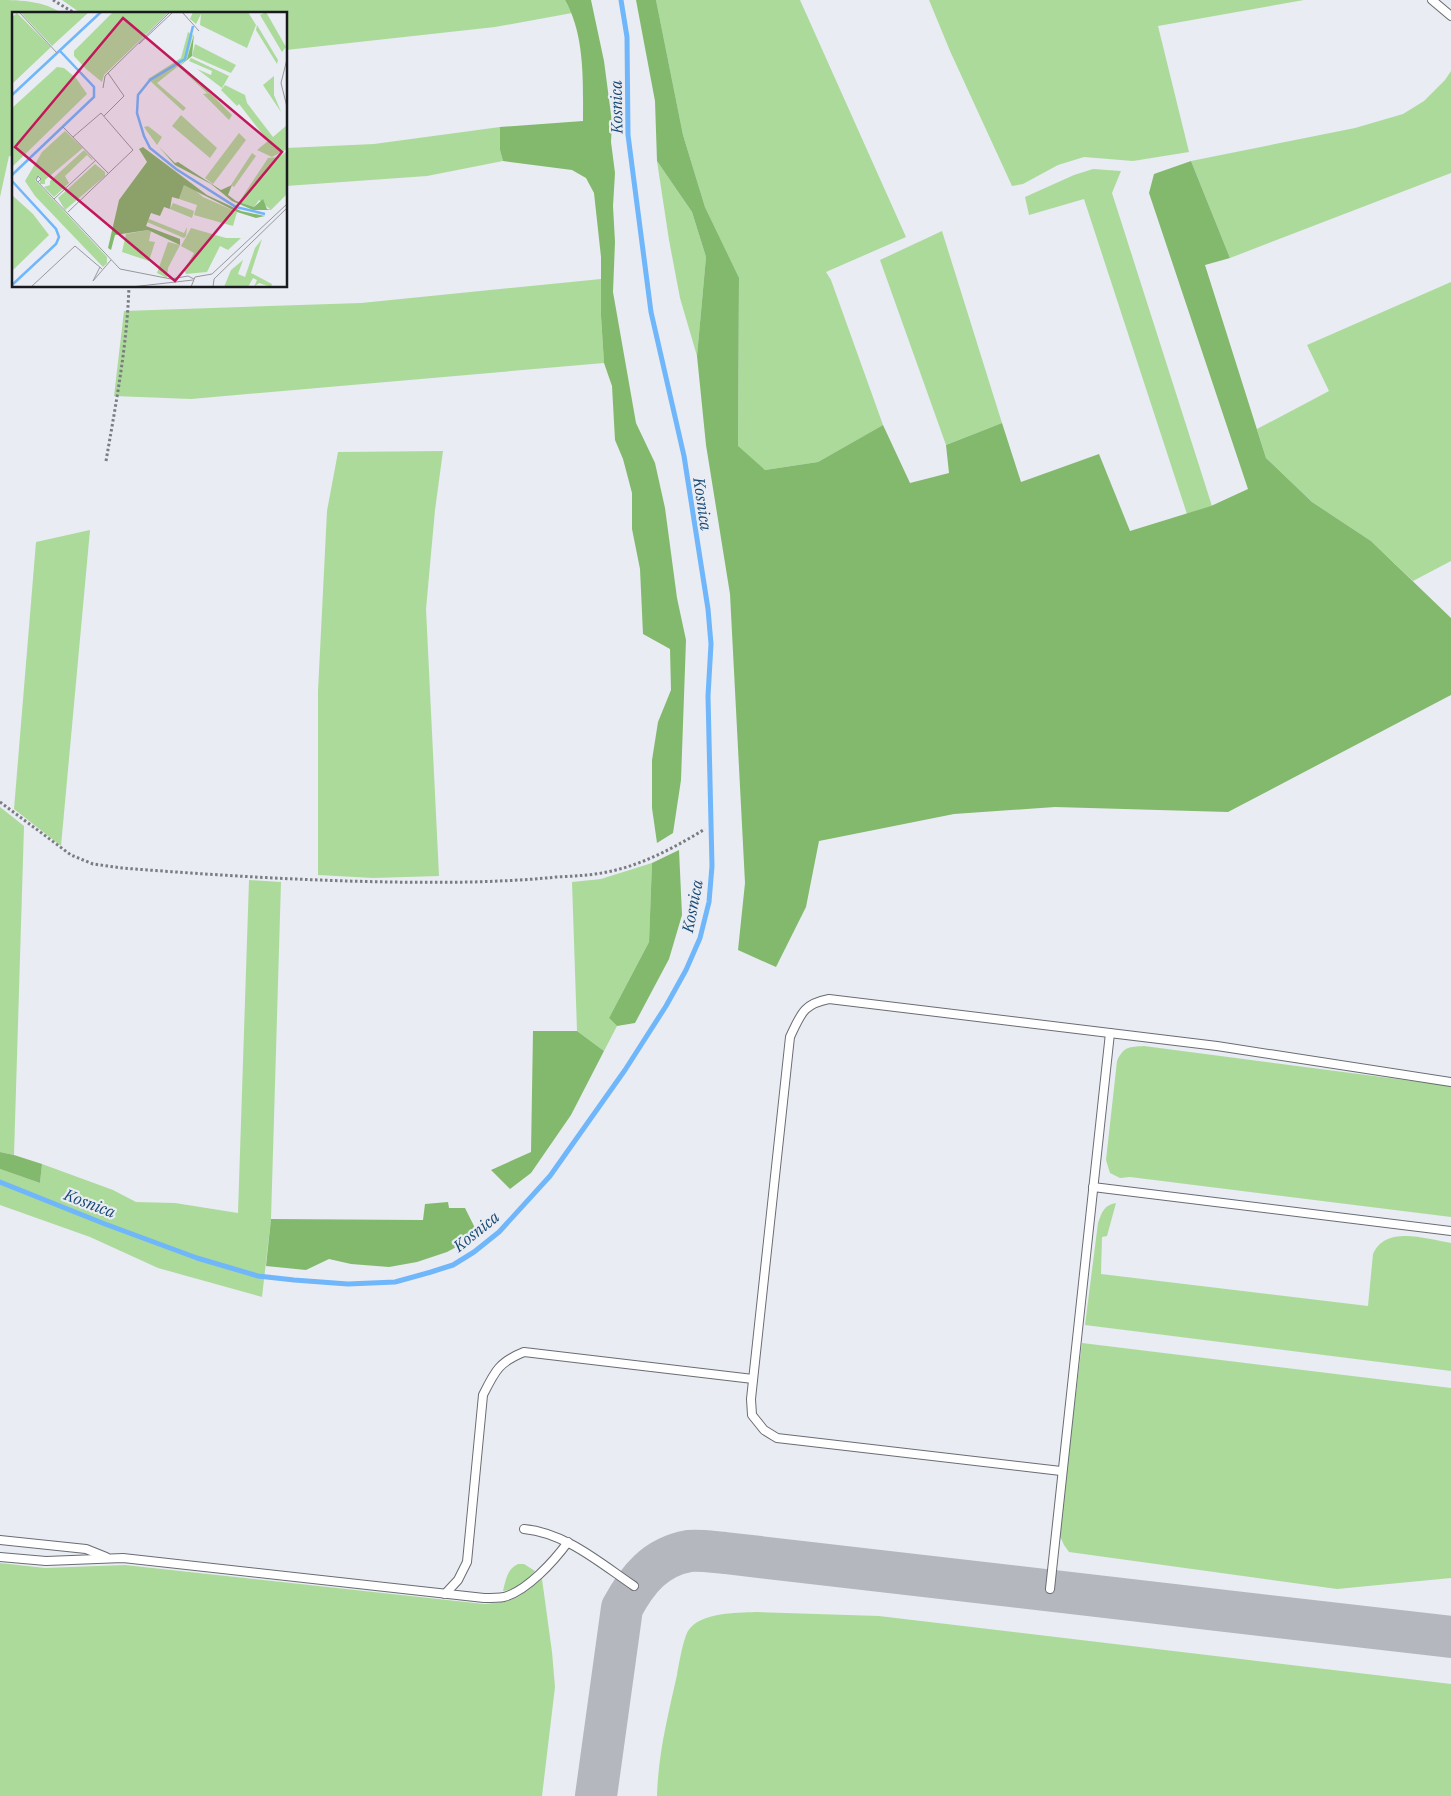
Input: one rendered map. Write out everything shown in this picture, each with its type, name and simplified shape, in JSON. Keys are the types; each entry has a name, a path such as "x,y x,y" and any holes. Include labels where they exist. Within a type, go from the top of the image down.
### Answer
{"lane":[{"path":"1432,0 1451,16"},
{"path":"1062,1471 777,1438 764,1430 752,1415 753,1379 790,1037 805,1008 814,1001 829,998 1217,1046 1451,1082"},
{"path":"1050,1589 1110,1033"},
{"path":"1092,1187 1451,1231"},
{"path":"446,1594 458,1580 468,1562 483,1395 495,1372 507,1359 524,1352 753,1379"},
{"path":"524,1530 535,1530 568,1542 634,1586"},
{"path":"0,1540 86,1549 108,1559"},
{"path":"0,1557 46,1562 123,1558 484,1598 504,1597 522,1589 557,1557 568,1542"}],"path":[{"path":"53,0 73,12"},
{"path":"106,461 127,334 129,288"},
{"path":"0,802 71,855 93,864 122,868 316,880 419,883 506,881 598,874 618,870 645,860 675,847 705,829"}],"green space":[{"path":"0,0 24,1 49,6 60,12 12,12 12,157 9,156 0,197"},
{"path":"62,0 565,0 572,13 495,27 288,50 288,12 79,12"},
{"path":"565,0 591,0 604,61 612,122 611,142 615,173 613,292 636,423 655,463 665,508 677,598 686,640 681,780 673,833 657,843 652,808 652,760 658,722 671,690 670,649 643,634 640,569 632,529 632,493 623,459 615,440 612,386 604,363 601,316 601,257 594,193 586,178 572,170 503,161 500,150 500,127 583,121 582,59 572,14"},
{"path":"636,0 656,0 683,135 705,207 739,278 738,446 765,470 818,462 883,425 910,483 949,473 946,445 1002,423 1021,482 1099,454 1130,531 1211,506 1248,489 1149,193 1154,174 1191,161 1230,258 1205,265 1266,458 1312,502 1371,541 1451,618 1451,695 1228,812 1055,807 954,814 819,841 806,907 776,967 738,950 745,883 730,594 706,445 697,356 706,257 692,212 657,161 655,101"},
{"path":"656,0 800,0 906,237 826,272 831,280 883,425 818,462 765,470 738,447 739,279 705,207 683,135"},
{"path":"929,0 1304,0 1158,26 1189,152 1133,161 1084,157 1058,165 1023,184 1012,186 950,51"},
{"path":"1451,71 1451,173 1230,258 1191,161 1355,128 1403,114 1424,101 1445,80"},
{"path":"500,127 500,150 503,161 427,176 288,186 288,148 374,144"},
{"path":"657,161 692,212 706,257 697,356 680,298"},
{"path":"1093,169 1121,171 1112,193 1212,506 1187,514 1084,199 1029,215 1025,197 1074,175"},
{"path":"942,231 1002,423 946,445 880,260"},
{"path":"601,279 604,363 191,399 114,396 124,311 361,303"},
{"path":"1451,282 1451,561 1413,581 1371,541 1312,502 1266,458 1257,429 1329,391 1307,345"},
{"path":"443,451 435,510 426,609 439,876 373,878 318,875 318,691 327,511 338,452"},
{"path":"90,530 61,846 14,809 36,542"},
{"path":"0,807 24,826 14,1155 0,1152"},
{"path":"679,850 682,915 669,959 635,1023 617,1026 609,1018 649,942 652,863"},
{"path":"652,863 649,942 609,1018 617,1026 604,1051 577,1031 572,882 601,879"},
{"path":"249,880 281,882 271,1219 262,1297 158,1268 90,1237 0,1205 0,1169 40,1183 42,1164 113,1190 136,1202 175,1203 238,1213"},
{"path":"533,1031 577,1031 604,1051 571,1115 531,1173 510,1189 491,1170 531,1152"},
{"path":"1144,1046 1451,1086 1451,1217 1130,1177 1120,1178 1110,1173 1106,1160 1117,1061 1122,1052 1128,1048"},
{"path":"0,1152 42,1164 40,1183 0,1169"},
{"path":"448,1202 449,1208 465,1208 475,1228 460,1245 447,1252 417,1262 389,1267 351,1264 329,1259 306,1270 266,1266 271,1219 423,1220 425,1204"},
{"path":"1116,1203 1107,1236 1102,1237 1101,1274 1368,1306 1373,1254 1379,1245 1387,1239 1407,1236 1451,1243 1451,1371 1085,1325 1098,1223 1106,1207"},
{"path":"1082,1343 1451,1388 1451,1578 1337,1589 1069,1552 1059,1534"},
{"path":"0,1563 45,1568 125,1565 484,1604 516,1598 542,1579 555,1687 542,1796 0,1796"},
{"path":"518,1564 524,1564 535,1571 517,1587 503,1591 509,1572"},
{"path":"756,1612 879,1616 1451,1684 1451,1796 657,1796 659,1765 664,1735 681,1652 688,1631 701,1620 710,1617 729,1613"}],"waterway":[{"name":"Kosnica","path":"0,1182 197,1258 258,1276 348,1284 395,1282 431,1272 453,1265 474,1252 499,1232 550,1176 625,1070 666,1006 686,970 700,938 709,902 712,866 708,696 711,644 708,609 684,456 651,312 628,135 627,37 621,0"}],"taxiway":[{"path":"596,1796 622,1608 634,1588 648,1571 666,1558 689,1551 725,1553 1451,1637"}]}
